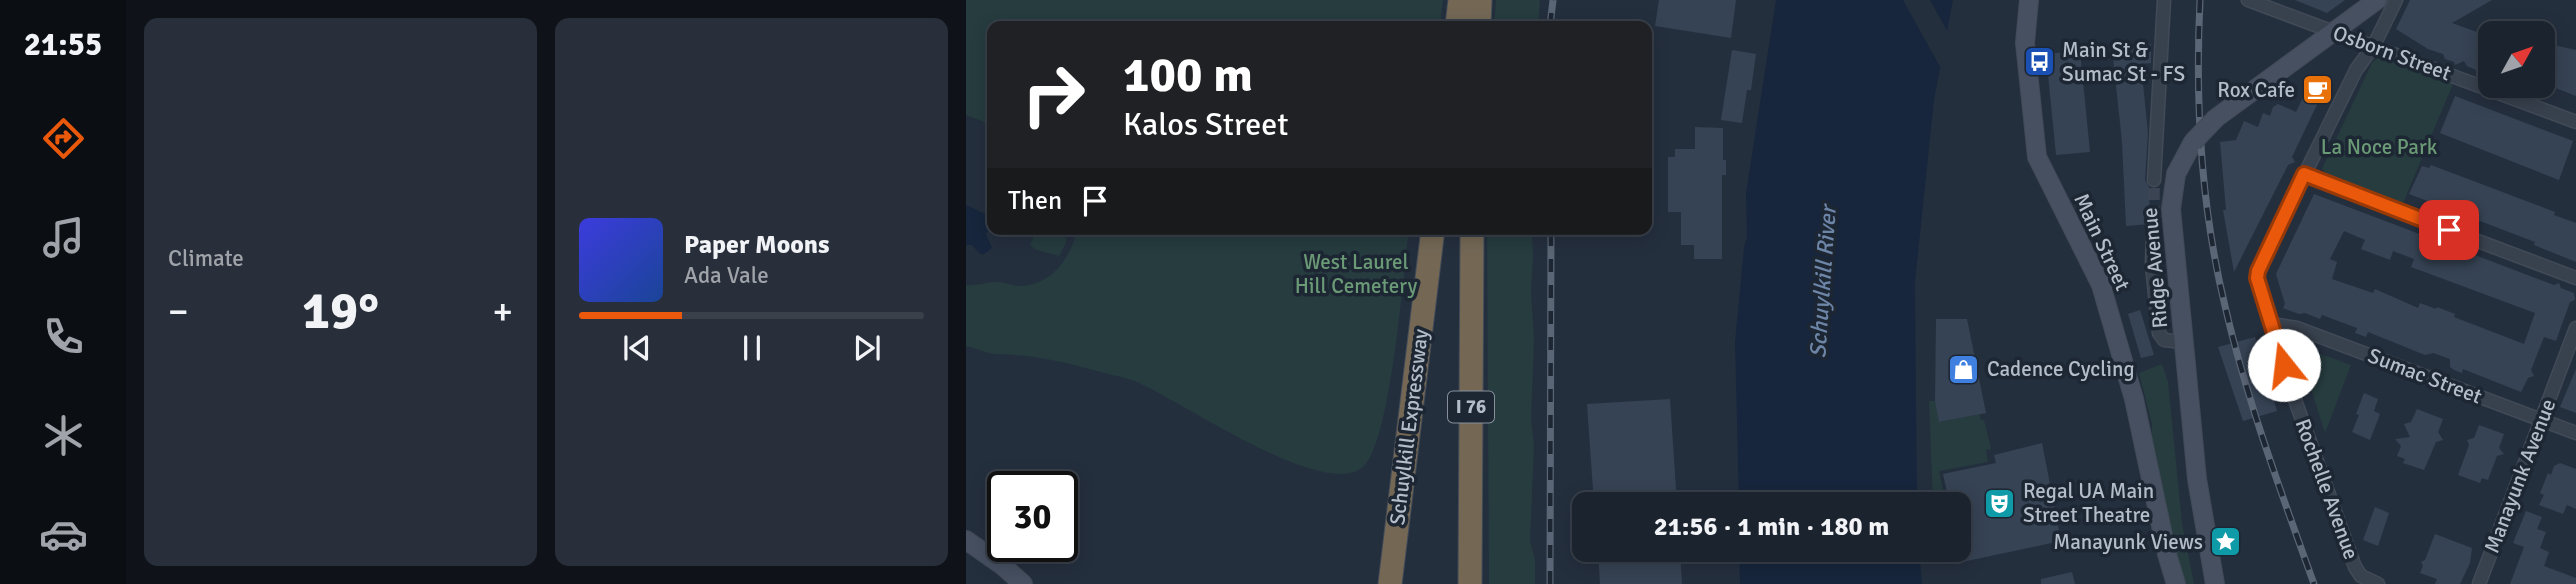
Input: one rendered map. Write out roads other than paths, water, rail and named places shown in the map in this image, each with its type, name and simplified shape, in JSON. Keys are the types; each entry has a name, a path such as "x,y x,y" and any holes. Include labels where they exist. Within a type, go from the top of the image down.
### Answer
{"highway":[{"path":"1458,21 1460,0"},
{"path":"1479,21 1480,0"},
{"name":"Schuylkill Expressway","path":"1390,584 1432,235"},
{"name":"I 76","path":"1470,584 1472,235"}],"main road":[{"name":"Main Street","path":"2029,0 2025,43 2038,157 2101,285 2136,405 2167,554 2176,584"},
{"name":"Ridge Avenue","path":"2215,584 2197,479 2183,342 2171,209 2176,174 2193,142 2216,118 2377,0"},
{"path":"966,540 996,560 1023,584"}],"street":[{"path":"2154,180 2164,0"},
{"name":"Osborn Street","path":"2248,0 2576,122"},
{"name":"Rochelle Avenue","path":"2378,584 2361,576 2354,567 2299,413 2257,278 2304,174 2356,70 2374,45 2396,0"},
{"path":"2304,174 2576,278"},
{"path":"2153,236 2152,274 2159,333 2164,340 2183,342"},
{"name":"Sumac Street","path":"2272,324 2297,328 2576,433"},
{"name":"Manayunk Avenue","path":"2479,584 2576,328"}],"water":[{"name":"Schuylkill River","path":"1776,0 1953,0 1934,100 1915,282 1917,492 1739,492 1735,342 1747,237 1746,193"},
{"path":"966,205 987,215 986,234 992,248 983,255 972,245 966,245"},
{"path":"1739,562 1920,562 1922,584 1740,584"}],"tunnel":[{"path":"2153,236 2154,180"}],"railway":[{"path":"1551,21 1553,0"},
{"path":"2200,0 2199,116 2205,193 2217,269 2254,411 2314,584"},
{"path":"1550,584 1551,235"}],"place":[{"name":"Main St & Sumac St - FS","path":"2039,62"},
{"name":"Rox Cafe","path":"2318,90"},
{"name":"Cadence Cycling","path":"1964,369"},
{"name":"Regal UA Main Street Theatre","path":"2000,503"},
{"name":"Manayunk Views","path":"2226,542"}],"park label":[{"name":"La Noce Park","path":"2379,147"},
{"name":"West Laurel Hill Cemetery","path":"1356,274"}]}
